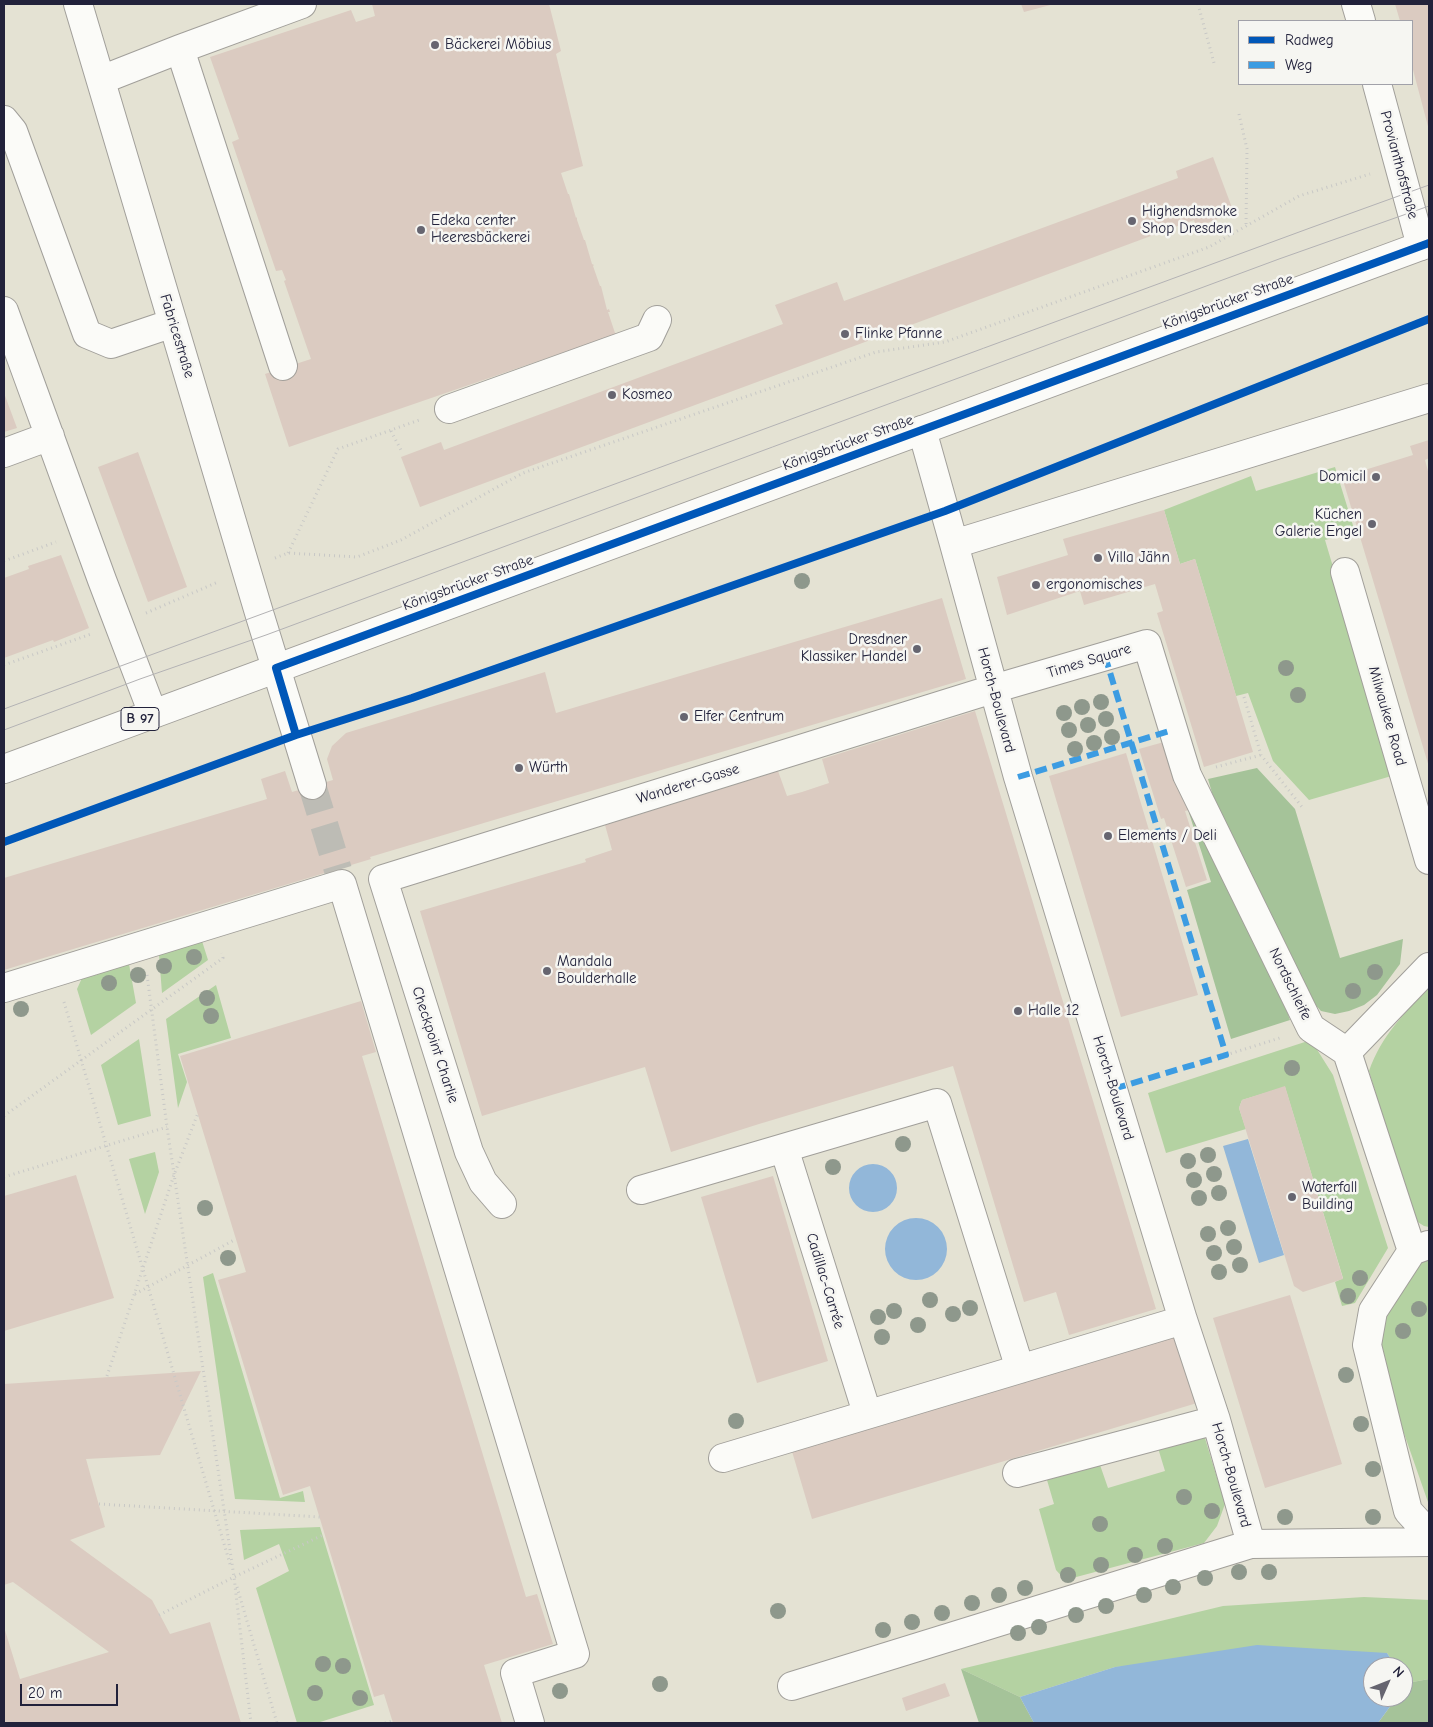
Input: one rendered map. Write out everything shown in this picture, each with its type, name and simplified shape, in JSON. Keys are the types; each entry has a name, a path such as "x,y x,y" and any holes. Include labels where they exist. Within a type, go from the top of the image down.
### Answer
{"main road":[{"name":"Fabricestraße","path":"78,4 312,785"},
{"path":"101,80 302,4"},
{"path":"1356,4 1361,20"},
{"path":"180,49 284,366"},
{"name":"Provianthofstraße","path":"1378,85 1399,166 1425,244"},
{"path":"4,120 13,131 86,334 111,344 173,322"},
{"name":"Königsbrücker Straße","path":"4,769 1425,244"},
{"path":"4,311 84,531 154,714"},
{"path":"449,409 649,337 657,320"},
{"path":"954,544 1429,398"},
{"name":"Horch-Boulevard","path":"922,430 1018,776 1183,1320 1216,1420 1251,1544"},
{"path":"4,453 50,436"},
{"name":"Milwaukee Road","path":"1345,572 1429,860"},
{"name":"Times Square","path":"994,689 1147,644 1186,771"},
{"name":"Wanderer-Gasse","path":"383,879 994,689"},
{"name":"Nordschleife","path":"1186,771 1311,1028 1348,1052"},
{"path":"4,988 143,945 340,877 575,1654 515,1673 530,1723"},
{"name":"Checkpoint Charlie","path":"383,879 469,1152 483,1182 502,1204"},
{"path":"1429,967 1348,1052 1420,1248 1373,1311 1367,1345 1408,1511 1429,1534"},
{"path":"641,1190 937,1103 1020,1369"},
{"name":"Cadillac-Carrée","path":"784,1148 867,1414"},
{"path":"723,1458 1183,1320"},
{"path":"1017,1473 1216,1420"},
{"path":"792,1686 1251,1544 1429,1542"}],"path":[{"path":"1198,4 1214,63"},
{"path":"1239,114 1247,149 1246,227"},
{"path":"247,570 288,553 357,557 401,540 523,473 876,352 945,342 1209,247 1299,196 1399,166"},
{"path":"4,842 296,735 412,698 945,511 1429,319"},
{"path":"288,553 338,449 449,409"},
{"path":"391,431 402,452"},
{"path":"4,561 84,531"},
{"path":"1244,697 1261,755 1302,807"},
{"path":"1186,771 1261,755"},
{"path":"143,945 167,1127 234,1576 251,1723"},
{"path":"5,1115 223,958"},
{"path":"55,972 277,1723"},
{"path":"1226,1055 1311,1028"},
{"path":"106,1376 174,1175 198,1113"},
{"path":"4,1177 167,1127"},
{"path":"134,1294 236,1239"},
{"path":"99,1504 320,1517"},
{"path":"159,1615 234,1576 325,1534"}],"green space":[{"path":"1335,467 1355,532 1325,540 1395,775 1309,800 1273,761 1248,693 1236,696 1195,559 1180,564 1164,510 1251,476 1256,491"},
{"path":"1257,768 1295,809 1340,958 1403,939 1400,964 1377,995 1364,1005 1335,1014 1321,1011 1309,998 1215,803 1208,779"},
{"path":"1196,811 1281,994 1290,1020 1231,1039 1187,890 1211,882 1189,813"},
{"path":"202,941 208,960 162,993 159,955"},
{"path":"129,964 136,1003 91,1035 77,989 82,978"},
{"path":"216,985 231,1038 178,1054 187,1082 178,1108 166,1019"},
{"path":"1429,986 1429,1227 1413,1219 1369,1071 1387,1035"},
{"path":"139,1039 151,1116 118,1125 101,1065"},
{"path":"1311,1040 1333,1075 1388,1248 1355,1303 1342,1306 1335,1282 1343,1278 1285,1087 1242,1100 1239,1108 1246,1129 1166,1153 1148,1093"},
{"path":"155,1152 159,1172 145,1214 129,1159"},
{"path":"1429,1258 1429,1505 1391,1396 1380,1351 1384,1318 1406,1277 1425,1259"},
{"path":"213,1273 280,1498 303,1491 305,1502 235,1499 203,1277"},
{"path":"1204,1435 1225,1504 1217,1526 1204,1543 1065,1580 1056,1570 1039,1509 1054,1504 1047,1480 1100,1465 1108,1488 1165,1471 1158,1448"},
{"path":"320,1527 374,1705 317,1723 297,1723 256,1588 289,1571 279,1544 244,1560 240,1530"},
{"path":"1364,1597 1429,1600 1429,1679 1413,1682 1413,1657 1390,1657 1387,1653 1115,1667 1020,1697 961,1669 1223,1606"},
{"path":"961,1669 1020,1697 1034,1723 979,1723"},
{"path":"1429,1679 1429,1723 1378,1723 1390,1707 1413,1707 1413,1682"}],"water":[{"path":"1248,1139 1284,1255 1259,1263 1223,1146"},
{"path":"873,1164 882,1166 890,1171 895,1179 897,1188 895,1197 890,1205 882,1210 873,1212 864,1210 856,1205 851,1197 849,1188 851,1179 856,1171 864,1166"},
{"path":"916,1218 928,1220 938,1227 945,1237 947,1249 945,1261 938,1271 928,1278 916,1280 904,1278 894,1271 887,1261 885,1249 887,1237 894,1227 904,1220"},
{"path":"1257,1645 1387,1653 1390,1657 1363,1657 1363,1707 1390,1707 1378,1723 1034,1723 1020,1697 1115,1667"}],"building":[{"name":"Edeka center Heeresbäckerei","path":"372,4 549,4 561,51 556,54 583,166 561,173 592,264 594,265 607,310 609,309 610,312 608,312 615,333 617,334 289,447 265,374 311,359 284,281 286,280 282,270 276,271 232,142 239,139 210,57 351,10 356,22 375,16"},
{"path":"1021,4 1054,4 1024,12"},
{"path":"1395,4 1429,4 1429,130 1413,70 1413,20 1400,20"},
{"path":"1213,157 1234,213 1196,227 1194,220 420,507 401,457 441,442 444,450 783,324 775,305 837,282 844,301 1178,178 1176,171"},
{"path":"4,393 17,428 4,432"},
{"path":"1429,440 1429,458 1425,460 1429,475 1429,767 1342,477 1413,455 1410,446"},
{"path":"138,452 187,587 148,602 98,467"},
{"path":"1164,510 1180,564 1195,559 1253,752 1204,767 1157,613 1163,611 1155,584 1084,605 1080,591 1007,615 997,577 1068,555 1063,539"},
{"path":"61,555 89,628 54,642 53,640 4,658 4,578 29,569 28,566"},
{"path":"942,598 966,679 370,857 371,859 4,970 4,878 267,799 261,779 285,771 292,792 333,780 327,759 332,746 346,733 545,672 556,713"},
{"path":"975,711 1156,1309 1069,1335 1056,1292 1024,1302 953,1066 671,1152 645,1067 482,1116 420,911 586,862 585,859 612,850 605,825 778,771 787,796 829,783 822,759"},
{"path":"1171,740 1193,809 1185,811 1207,880 1186,887 1164,818 1161,819 1139,749"},
{"path":"1126,753 1198,995 1121,1017 1049,776"},
{"path":"361,1001 376,1052 362,1056 526,1597 537,1594 553,1644 484,1665 502,1723 393,1723 384,1694 374,1697 310,1486 283,1495 218,1280 246,1272 180,1056"},
{"name":"Waterfall Building","path":"1285,1086 1343,1279 1303,1292 1294,1286 1239,1108 1242,1100"},
{"path":"76,1175 114,1298 4,1331 4,1196"},
{"path":"773,1176 828,1361 757,1383 701,1197"},
{"path":"1290,1295 1342,1464 1265,1488 1213,1318"},
{"path":"1176,1334 1197,1403 812,1519 791,1448"},
{"path":"201,1371 160,1455 86,1459 105,1527 70,1540 152,1600 170,1634 210,1622 241,1723 4,1723 4,1627 20,1679 109,1652 13,1582 4,1585 4,1384"},
{"path":"945,1683 950,1696 906,1711 902,1698"}],"tunnel":[{"path":"312,785 338,870"}],"tram line":[{"path":"4,709 1429,185"},
{"path":"4,730 140,679 266,635 1279,259 1429,206"}],"marked path":[{"path":"1105,656 1226,1055 1113,1089"},
{"path":"1018,777 1173,730"}],"cycle path":[{"path":"296,735 276,668 1429,243"},
{"path":"4,842 296,735 412,698 945,511 1429,319"}],"place":[{"name":"Bäckerei Möbius","path":"435,45"},
{"name":"Highendsmoke Shop Dresden","path":"1132,221"},
{"name":"Edeka center Heeresbäckerei","path":"421,230"},
{"name":"Flinke Pfanne","path":"845,334"},
{"name":"Kosmeo","path":"612,395"},
{"name":"Domicil","path":"1376,477"},
{"name":"Küchen Galerie Engel","path":"1372,524"},
{"name":"Villa Jähn","path":"1098,558"},
{"name":"ergonomisches","path":"1036,585"},
{"name":"Dresdner Klassiker Handel","path":"917,649"},
{"name":"Elfer Centrum","path":"684,717"},
{"name":"Würth","path":"519,768"},
{"name":"Elements / Deli","path":"1108,836"},
{"name":"Mandala Boulderhalle","path":"547,971"},
{"name":"Halle 12","path":"1018,1011"},
{"name":"Waterfall Building","path":"1292,1197"}]}
